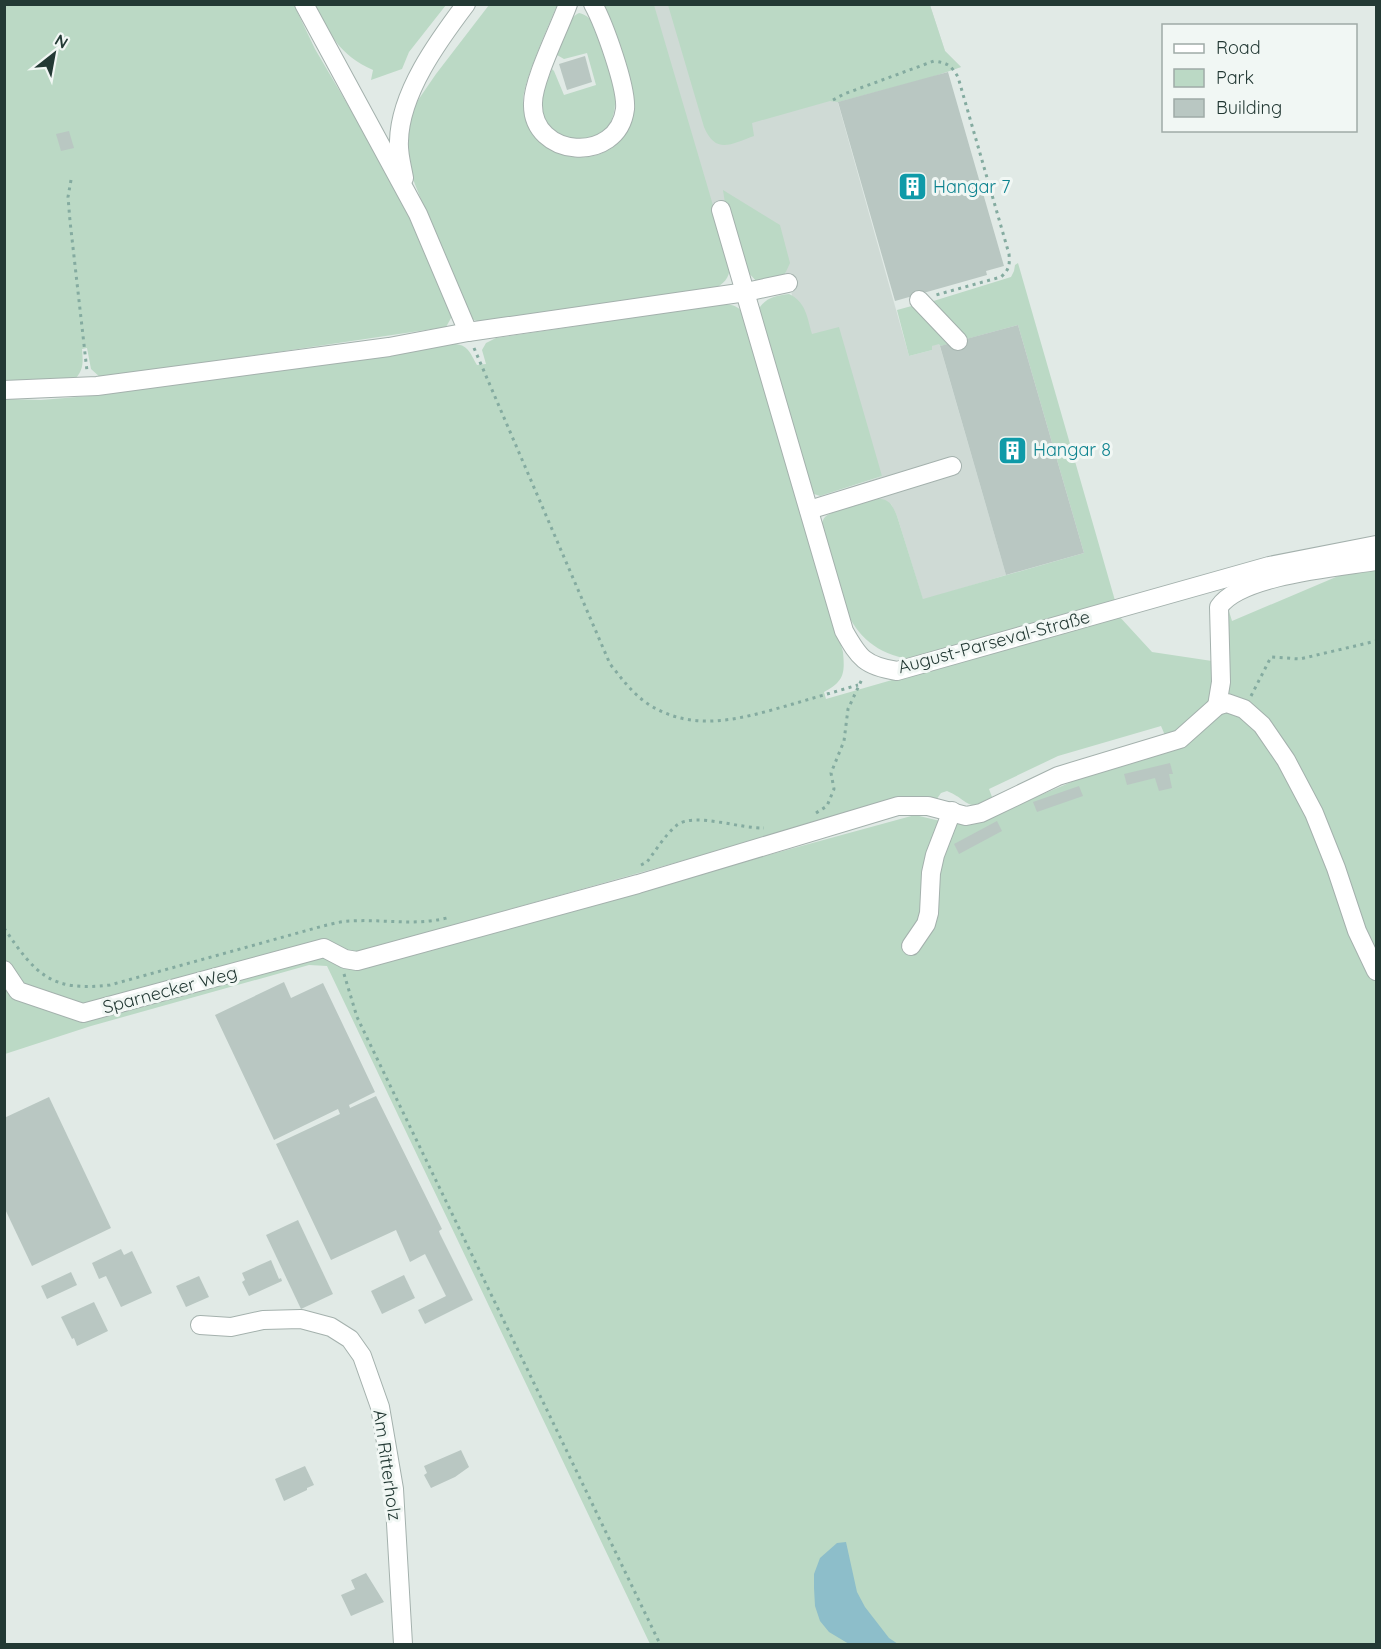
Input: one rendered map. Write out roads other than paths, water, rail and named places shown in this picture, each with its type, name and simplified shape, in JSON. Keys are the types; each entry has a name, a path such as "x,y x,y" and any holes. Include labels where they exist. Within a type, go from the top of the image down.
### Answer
{"street":[{"path":"304,4 418,214 468,332"},
{"path":"406,192 399,141 405,110 419,74 440,38 466,4"},
{"path":"568,4 536,87 532,106 543,132 567,148 594,147 613,134 625,111 625,98 610,45 593,4"},
{"name":"August-Parseval-Straße","path":"721,210 844,631 858,656 880,668 897,671 1269,566 1377,545"},
{"path":"4,390 89,387 388,347 468,332 746,292 788,283"},
{"path":"920,300 958,341"},
{"path":"809,510 952,466"},
{"path":"1217,706 1221,682 1219,606 1225,598 1245,588 1286,575 1377,561"},
{"path":"910,946 926,924 930,913 934,855 952,811 966,816 981,813 1058,776 1180,738 1217,706 1227,702 1244,709 1262,725 1280,751 1314,813 1336,868 1357,931 1377,971"},
{"name":"Sparnecker Weg","path":"4,970 18,991 83,1013 324,948 345,959 357,961 375,957 615,890 898,806 928,806 952,811"},
{"name":"Am Ritterholz","path":"200,1325 231,1327 263,1320 301,1318 331,1327 350,1339 362,1356 380,1407 394,1489 404,1644"}],"water":[{"path":"846,1542 857,1592 865,1607 889,1638 898,1644 849,1644 829,1632 820,1621 815,1606 814,1574 820,1558 837,1543"}],"place":[{"name":"Hangar 7","path":"912,187"},
{"name":"Hangar 8","path":"1012,450"}]}
